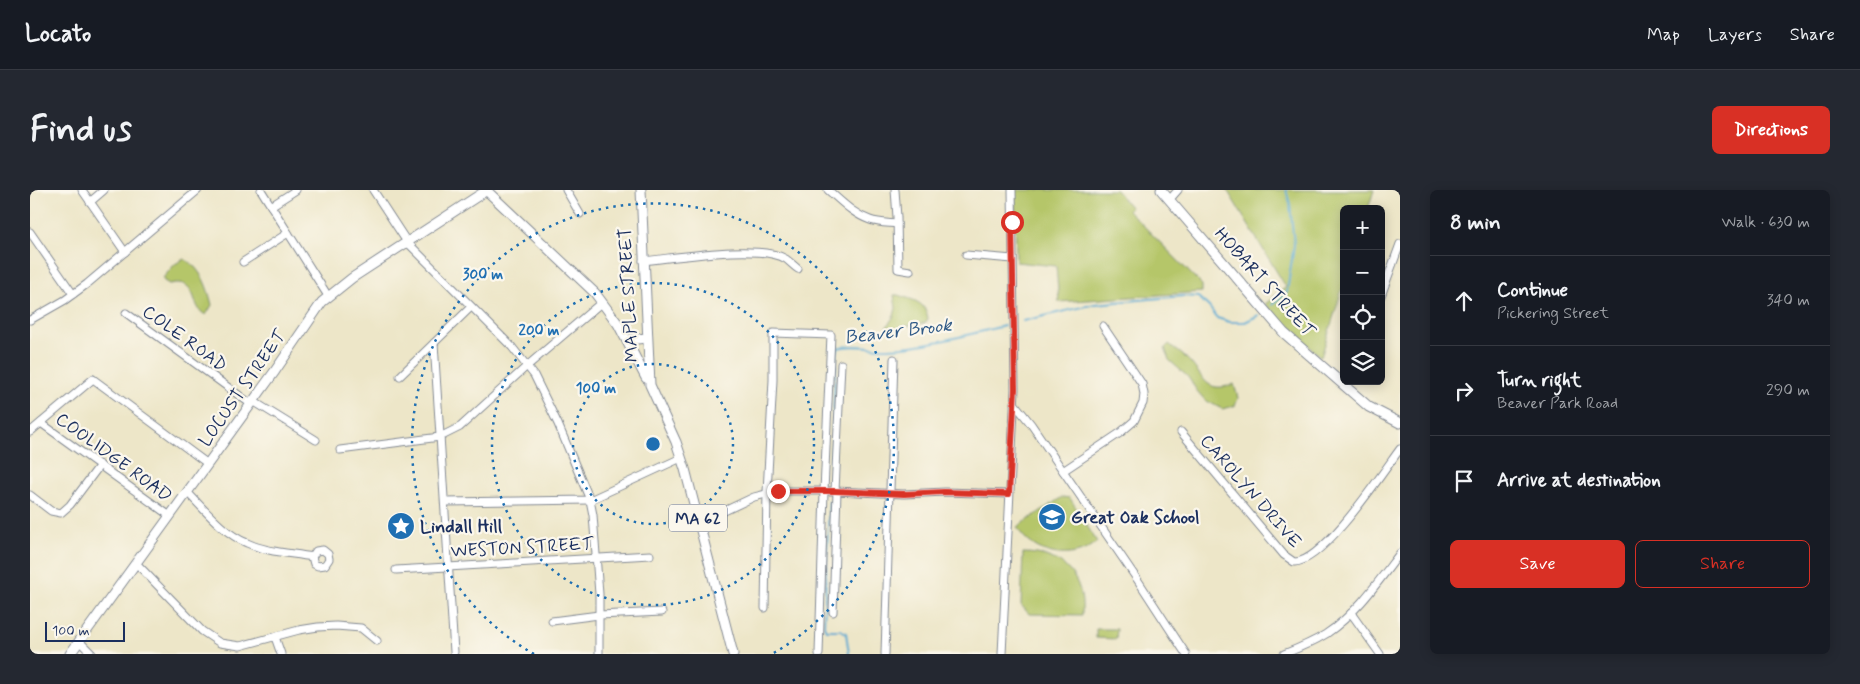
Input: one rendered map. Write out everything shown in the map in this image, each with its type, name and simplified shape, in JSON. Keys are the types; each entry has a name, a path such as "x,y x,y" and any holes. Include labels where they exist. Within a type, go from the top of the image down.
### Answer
{"main road":[{"name":"LOCUST STREET","path":"70,654 252,403 317,307 352,278 487,190"},
{"name":"MA 62","path":"487,190 595,293 618,324 650,386"},
{"name":"MAPLE STREET","path":"641,190 650,386 676,442 681,458 733,654"},
{"name":"HOBART STREET","path":"1161,190 1274,322 1340,377"},
{"path":"627,340 647,338"},
{"name":"HOBART STREET","path":"1349,385 1374,410 1400,423"}],"street":[{"path":"82,190 125,252"},
{"path":"90,202 104,190"},
{"path":"30,320 73,294 198,190"},
{"path":"261,190 328,296"},
{"path":"271,206 296,190"},
{"path":"373,190 407,242 512,347 528,366 558,424 590,500 593,515 599,615 599,654"},
{"path":"566,190 580,214"},
{"path":"828,190 861,216 871,220 897,224"},
{"path":"895,190 898,269 910,271"},
{"path":"1002,654 1014,403 1012,190"},
{"path":"1170,199 1178,190"},
{"path":"30,232 73,294"},
{"path":"243,262 288,233"},
{"path":"1381,295 1400,244"},
{"path":"643,260 736,252 755,253 784,258 798,269"},
{"path":"966,255 1013,259"},
{"path":"340,450 440,438 460,427 602,302"},
{"path":"400,376 471,306"},
{"name":"COLE ROAD","path":"126,313 252,403 316,440"},
{"path":"1063,471 1128,427 1138,415 1142,403 1144,394 1142,384 1103,326"},
{"path":"765,608 773,333 831,335 819,654"},
{"path":"434,343 454,652"},
{"path":"885,654 894,359"},
{"path":"833,612 841,364"},
{"path":"30,432 93,379 208,464"},
{"path":"1014,403 1063,471 1186,654"},
{"path":"1013,424 1020,418 1025,417"},
{"name":"COOLIDGE ROAD","path":"41,423 170,516"},
{"name":"CAROLYN DRIVE","path":"1181,432 1284,555 1294,562 1304,560 1338,531 1354,513 1400,449"},
{"path":"445,502 590,500 681,458"},
{"path":"30,495 51,511 61,513 70,505 100,465"},
{"path":"699,523 767,492 836,491 890,494 944,492 1009,494"},
{"path":"187,492 224,528 240,540 257,547 312,557"},
{"path":"1284,654 1322,636 1352,613 1400,553"},
{"name":"WESTON STREET","path":"396,570 650,555"},
{"path":"136,563 202,632 215,641 227,645 240,646 318,627 346,626 361,628 377,641"},
{"path":"552,620 599,615 662,612"},
{"path":"1352,613 1380,654"},
{"path":"275,637 281,654"},
{"path":"79,641 92,654"}],"green space":[{"path":"1015,190 1116,190 1131,208 1128,210 1202,285 1202,292 1059,302 1056,266 1016,262"},
{"path":"1227,190 1374,190 1369,205 1340,205 1340,296 1321,357 1286,326 1265,304 1286,287"},
{"path":"184,259 195,267 206,285 212,305 206,315 197,306 190,289 179,283 169,284 164,281 163,278 175,264"},
{"path":"894,295 918,302 927,313 928,319 925,323 893,330 886,328 894,316 896,308"},
{"path":"1169,344 1188,359 1203,379 1212,386 1225,387 1234,384 1238,398 1235,406 1222,409 1205,400 1188,377 1169,360 1165,348"},
{"path":"1062,497 1070,498 1097,542 1087,549 1076,553 1053,553 1042,550 1024,537 1017,527"},
{"path":"1023,553 1049,557 1060,562 1068,569 1080,589 1082,615 1029,614 1021,605"},
{"path":"1096,629 1117,629 1116,639 1096,638"}],"waterway":[{"name":"Beaver Brook","path":"1272,305 1287,292 1294,245 1290,204 1286,190"},
{"name":"Beaver Brook","path":"1023,321 1095,304 1183,296 1198,297 1217,318 1230,322 1245,322 1259,315"},
{"name":"Beaver Brook","path":"830,485 838,348 851,346 889,348 918,345 1004,326"},
{"name":"Beaver Brook","path":"829,501 824,626 826,630 841,630 846,633 849,654"}],"place":[{"name":"Great Oak School","path":"1052,517"},
{"name":"Lindall Hill","path":"401,526"}],"route":[{"path":"778,491 1009,494 1015,389 1012,222"}]}
